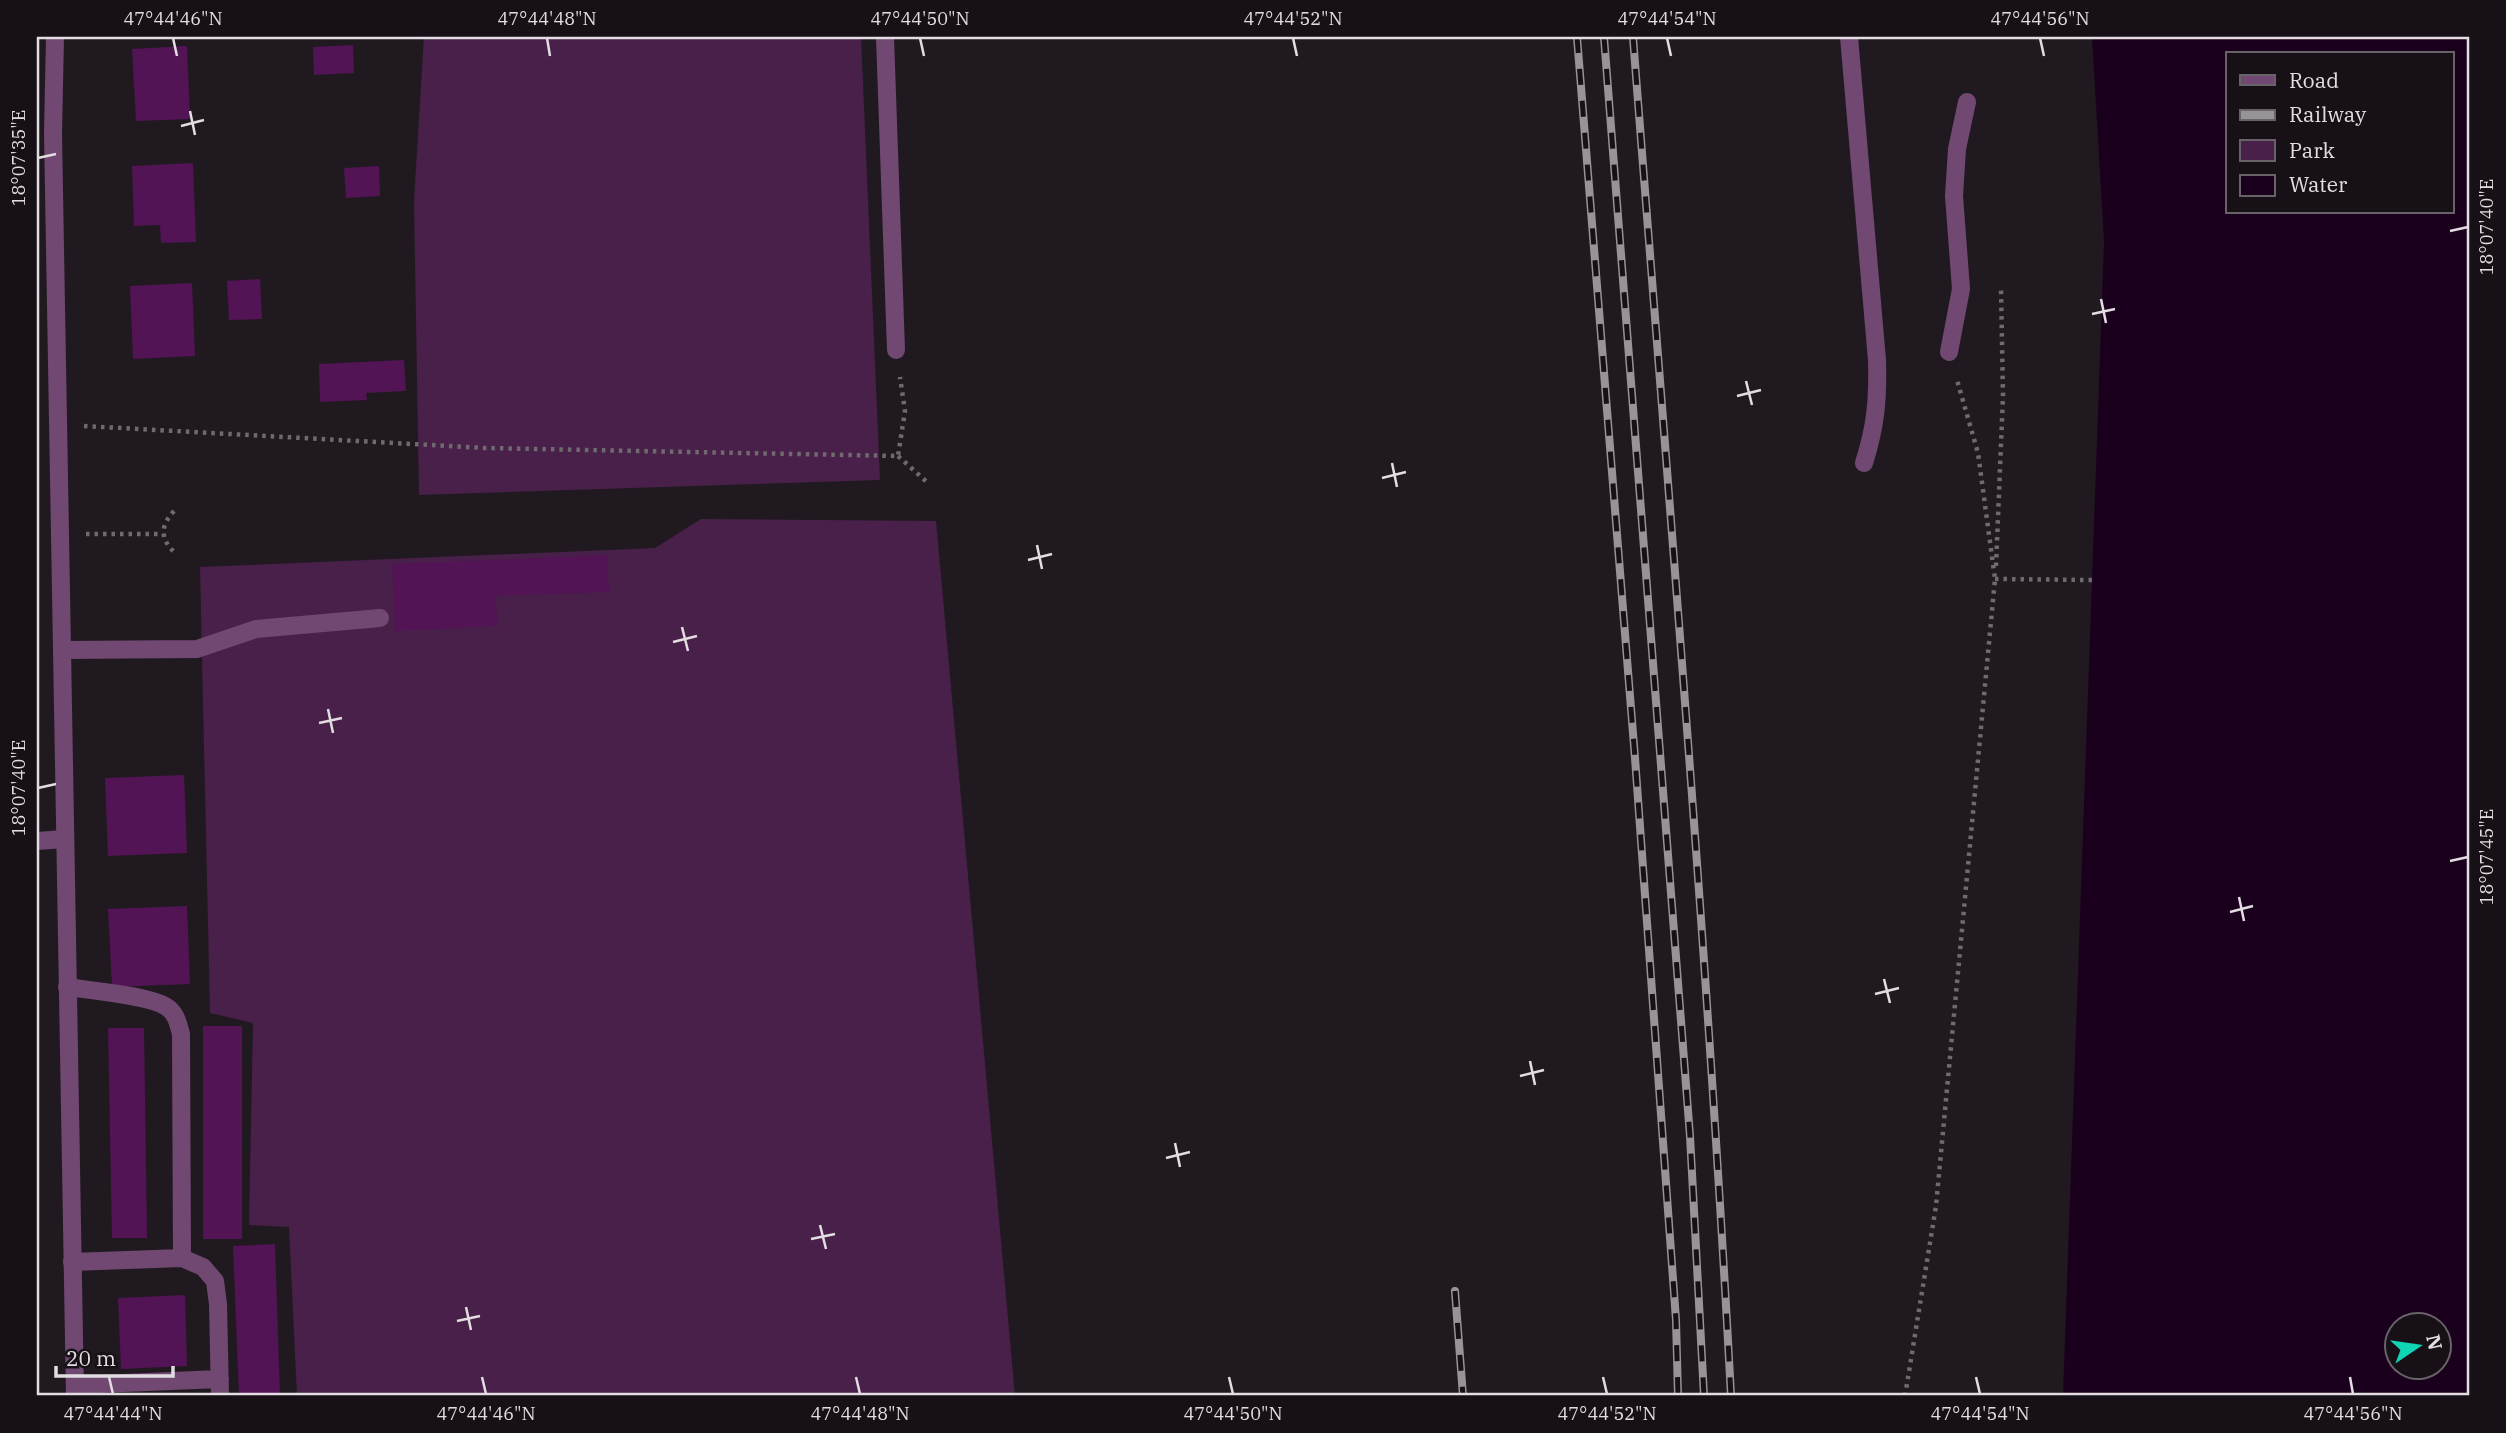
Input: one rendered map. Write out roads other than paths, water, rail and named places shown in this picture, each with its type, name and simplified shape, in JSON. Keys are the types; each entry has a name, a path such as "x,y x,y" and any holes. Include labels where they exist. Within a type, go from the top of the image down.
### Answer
{"street":[{"path":"55,37 53,133 61,534 67,986 72,1262 75,1390 220,1388 215,1282 202,1267 181,1258 72,1262"},
{"path":"885,37 896,350"},
{"path":"1849,37 1877,360 1878,396 1874,429 1864,463"},
{"path":"1950,352 1961,289 1954,196 1956,149 1966,102"},
{"path":"63,650 198,649 256,629 380,618"},
{"path":"37,841 65,839"},
{"path":"67,986 166,1006 177,1017 181,1034 181,1258"}],"water":[{"path":"2092,37 2469,37 2469,1396 2063,1396 2104,241"}],"railway":[{"path":"1577,37 1635,758 1676,1320 1678,1396"},
{"path":"1604,37 1690,1136 1704,1396"},
{"path":"1633,37 1699,886 1731,1396"},
{"path":"1455,1291 1463,1396"}]}
